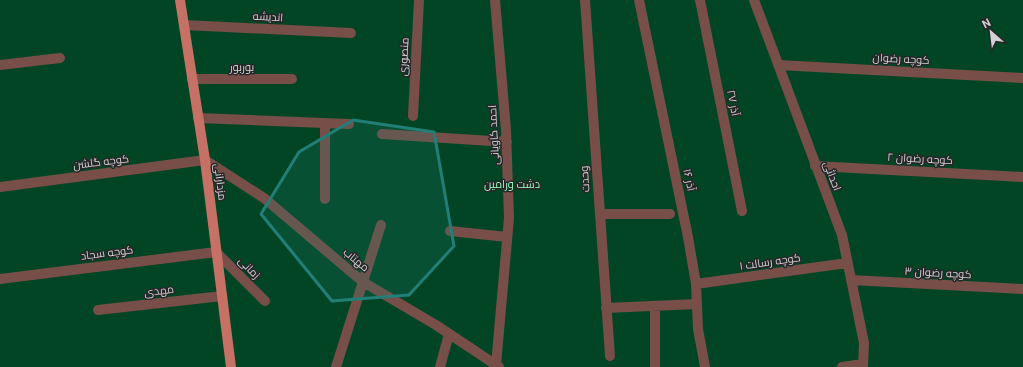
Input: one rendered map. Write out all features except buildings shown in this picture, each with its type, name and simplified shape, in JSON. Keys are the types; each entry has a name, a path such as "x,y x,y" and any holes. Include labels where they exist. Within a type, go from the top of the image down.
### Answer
{"main road":[{"name":"مزدارانی","path":"180,0 205,160 231,367"}],"street":[{"name":"منصوری","path":"413,116 418,0"},
{"name":"احمد کاویانی","path":"496,0 507,142 509,218 498,366"},
{"name":"وحدت","path":"585,0 610,356"},
{"name":"۱۶ آذر","path":"639,0 688,237 696,284 698,329 705,367"},
{"name":"۲۷ آذر","path":"700,0 742,212"},
{"name":"احداثی","path":"754,0 842,235 864,343 863,365"},
{"name":"اندیشه","path":"184,25 351,33"},
{"path":"0,65 60,58"},
{"name":"کوچه رضوان","path":"778,65 1023,78"},
{"name":"بوربور","path":"192,79 292,79"},
{"path":"198,118 349,124"},
{"path":"324,199 325,123"},
{"path":"382,134 507,142"},
{"name":"کوچه گلشن","path":"0,187 205,160"},
{"name":"مهتاب","path":"205,160 264,198 363,282 449,334 498,366"},
{"name":"کوچه رضوان ۲","path":"816,166 1023,177"},
{"path":"600,214 670,214"},
{"path":"336,367 381,226"},
{"path":"450,231 507,237"},
{"name":"کوچه سجاد","path":"0,279 216,252"},
{"name":"زمانی","path":"216,252 265,301"},
{"name":"۱ کوچه رسالت","path":"696,284 848,263"},
{"name":"کوچه رضوان ۳","path":"851,280 1023,289"},
{"name":"مهدی","path":"98,310 222,296"},
{"path":"606,308 697,304"},
{"path":"655,306 655,367"},
{"path":"440,367 449,334"},
{"path":"842,367 863,365"}],"highlighted area":[{"path":"353,120 434,132 454,246 409,295 332,301 261,214 299,152"}],"green space":[{"name":"دشت ورامین","path":"0,0 1023,0 1023,367 0,367"}]}
